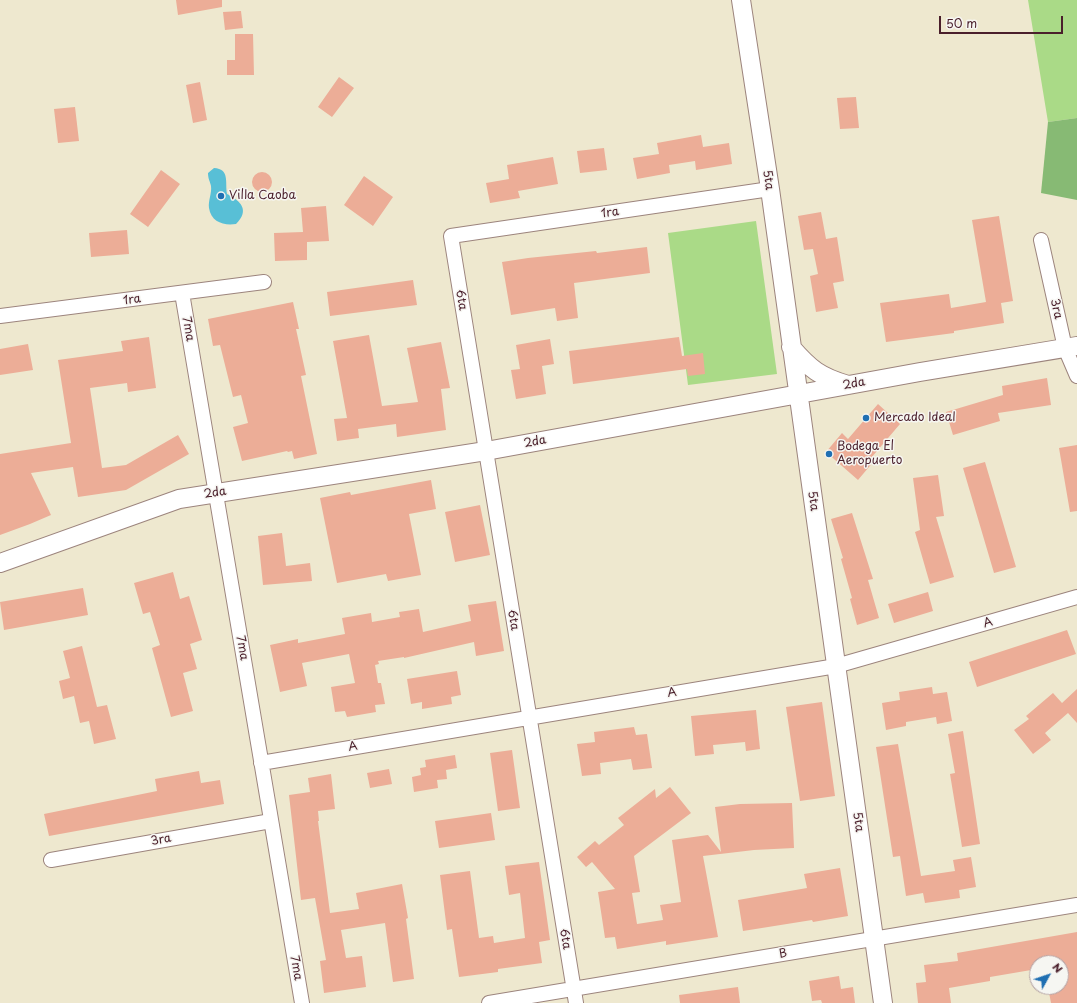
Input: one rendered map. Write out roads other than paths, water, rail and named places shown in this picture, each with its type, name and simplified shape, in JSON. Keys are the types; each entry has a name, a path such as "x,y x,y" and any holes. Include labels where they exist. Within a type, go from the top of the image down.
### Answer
{"street":[{"name":"5ta","path":"741,0 770,189 883,1003"},
{"name":"1ra","path":"451,236 770,189"},
{"name":"6ta","path":"451,236 576,1003"},
{"name":"3ra","path":"1041,240 1071,348 1077,376"},
{"name":"1ra","path":"0,316 182,294 264,282"},
{"name":"7ma","path":"182,294 302,1003"},
{"path":"791,346 807,366 829,380 849,385"},
{"name":"2da","path":"0,563 179,499 486,451 849,385 1071,348"},
{"name":"A","path":"261,762 529,716 836,666 1077,597"},
{"name":"3ra","path":"51,860 271,821"},
{"name":"B","path":"489,1003 1077,905"}],"water":[{"name":"Villa Caoba","path":"214,168 219,169 225,174 227,194 242,206 242,214 236,224 223,224 215,220 210,213 209,205 211,184 208,173"}],"place":[{"name":"Villa Caoba","path":"221,196"},
{"name":"Mercado Ideal","path":"866,418"},
{"name":"Bodega El Aeropuerto","path":"829,454"}]}
